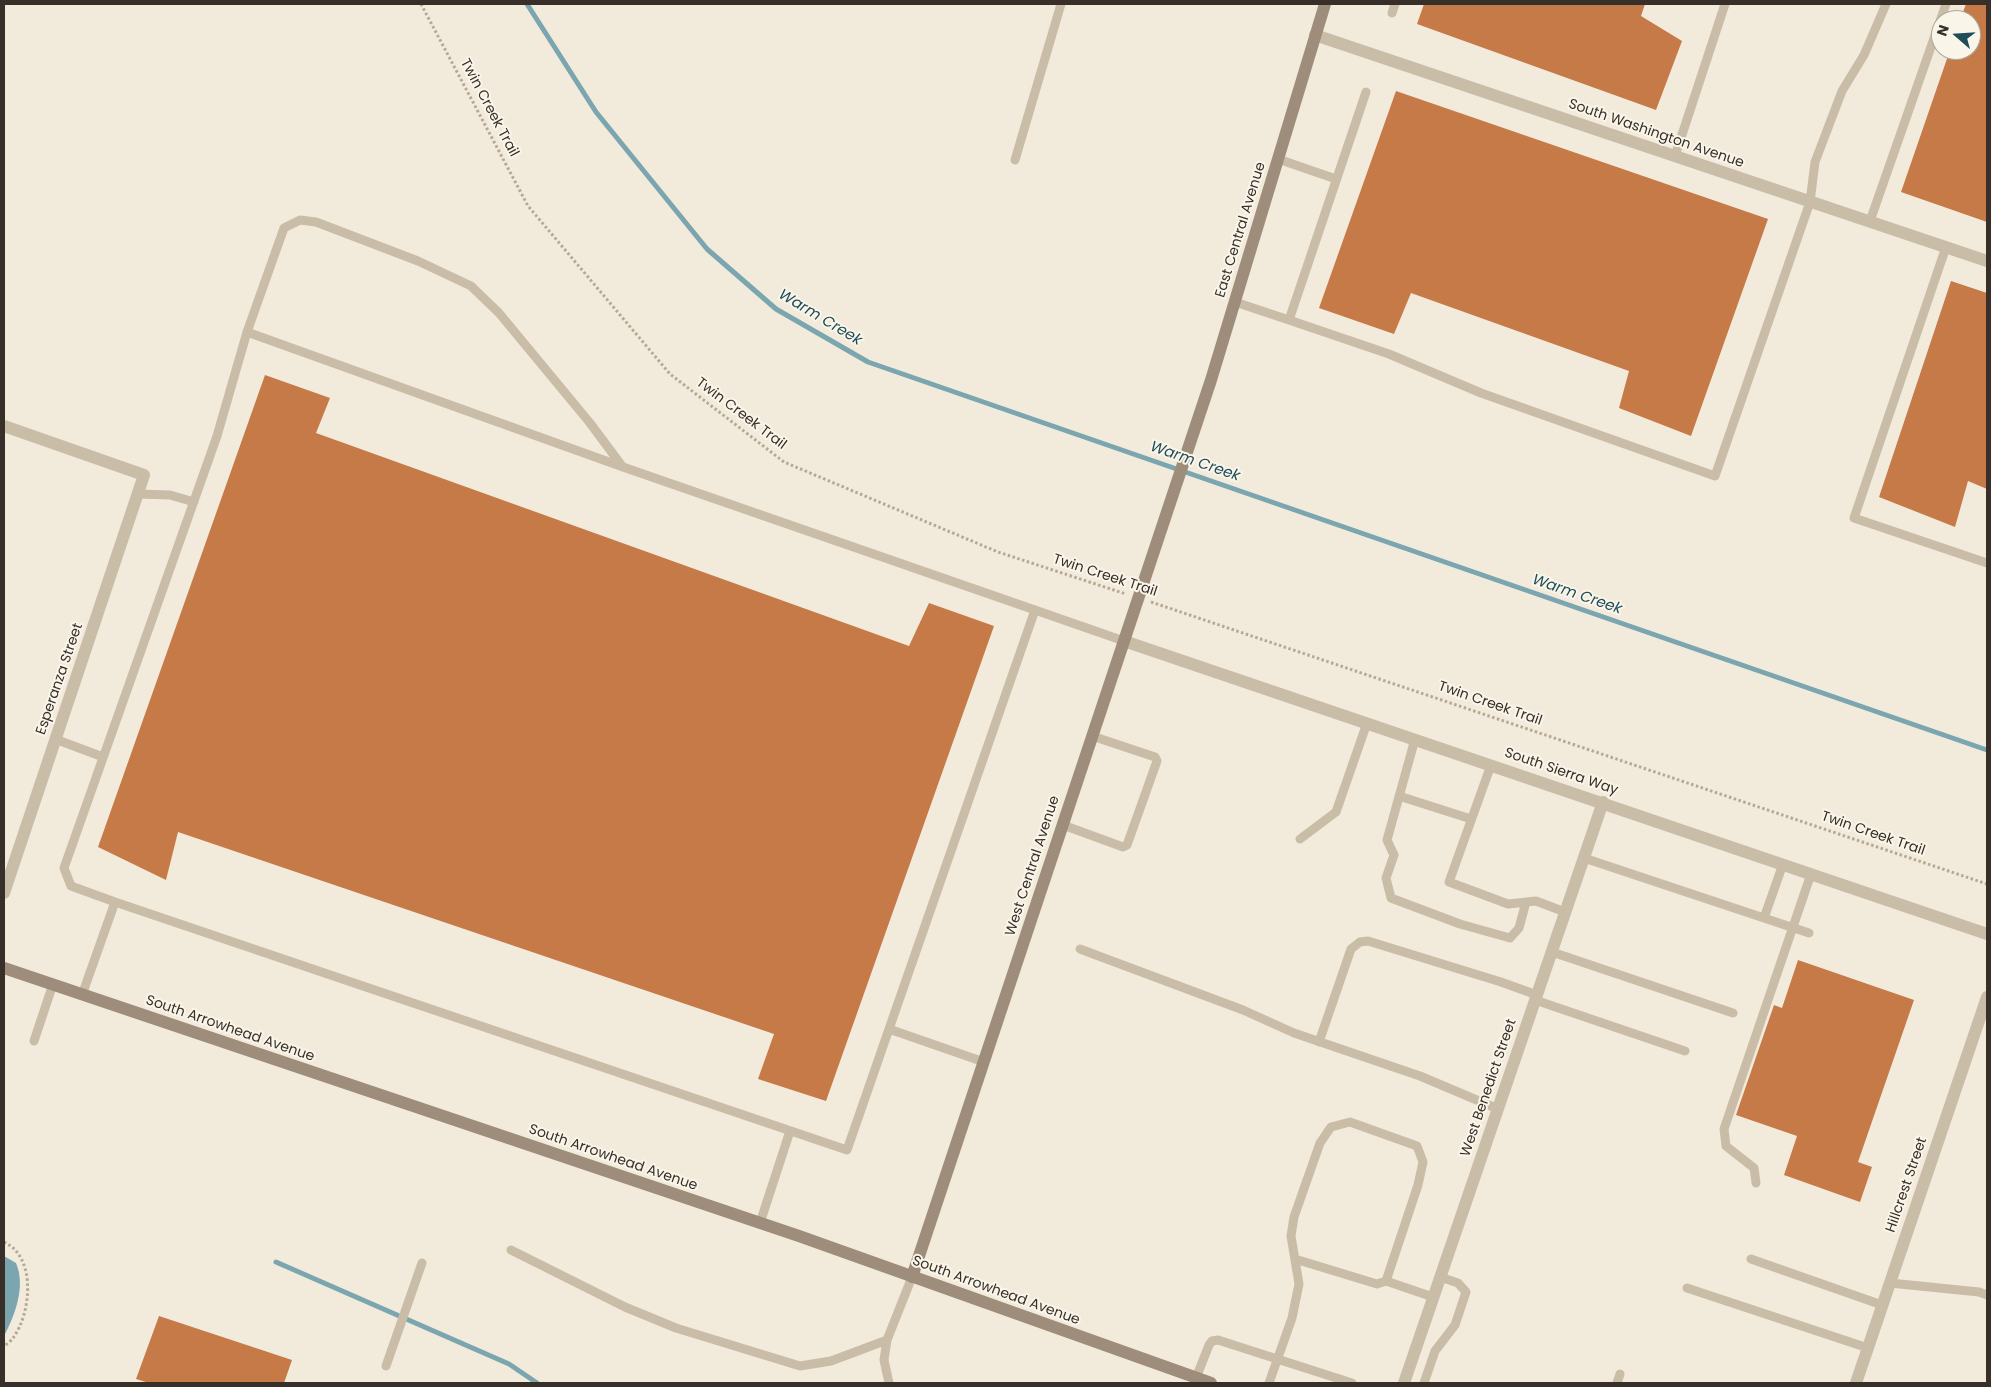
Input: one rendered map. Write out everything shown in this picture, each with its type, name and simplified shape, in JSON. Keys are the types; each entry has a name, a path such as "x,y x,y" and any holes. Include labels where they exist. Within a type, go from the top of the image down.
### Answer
{"street":[{"name":"East Central Avenue","path":"1183,464 1211,380 1325,4"},
{"name":"South Washington Avenue","path":"1315,35 1987,261"},
{"name":"Esperanza Street","path":"4,426 144,475 4,892"},
{"name":"West Central Avenue","path":"912,1277 1183,464"},
{"name":"South Sierra Way","path":"1124,641 1603,802 1987,934"},
{"name":"West Benedict Street","path":"1404,1383 1603,802"},
{"name":"South Arrowhead Avenue","path":"4,968 760,1223 1211,1383"},
{"name":"Hillcrest Street","path":"1856,1383 1987,997"}],"lane":[{"path":"1015,160 1061,4"},
{"path":"1675,156 1725,4"},
{"path":"1235,302 1389,354 1481,393 1715,476 1810,202 1815,162 1842,91 1864,55 1886,4"},
{"path":"1870,221 1946,4"},
{"path":"1289,320 1366,92"},
{"path":"1278,159 1336,179"},
{"path":"623,466 506,320 471,286 418,261 316,222 300,220 284,228 246,332 217,436 64,868 71,886 847,1150 1035,610"},
{"path":"1946,247 1854,518 1987,563"},
{"path":"246,332 1124,641"},
{"path":"138,494 170,494 194,502"},
{"path":"1300,839 1336,812 1367,723"},
{"path":"1063,825 1123,847 1127,845 1157,762 1155,757 1092,736"},
{"path":"55,739 103,757"},
{"path":"1415,739 1387,840 1394,855 1386,878 1391,898 1460,924 1510,938 1519,928 1526,902"},
{"path":"1491,765 1449,882 1508,904 1536,901 1565,912"},
{"path":"1399,796 1471,818"},
{"path":"1584,858 1809,933"},
{"path":"1764,918 1783,864"},
{"path":"1756,1183 1754,1168 1726,1146 1724,1129 1811,874"},
{"path":"82,995 115,902"},
{"path":"1319,1042 1351,949 1360,942 1368,940 1685,1051"},
{"path":"1080,950 1243,1010 1294,1033 1420,1076 1498,1108"},
{"path":"1552,952 1733,1013"},
{"path":"34,1041 53,984"},
{"path":"889,1030 984,1062"},
{"path":"1269,1383 1292,1318 1299,1284 1291,1236 1294,1217 1320,1143 1331,1127 1350,1122 1417,1146 1423,1162 1418,1185 1386,1281"},
{"path":"760,1223 790,1131"},
{"path":"510,1250 626,1307 668,1324 800,1366 831,1361 886,1340"},
{"path":"1750,1259 1882,1305"},
{"path":"1295,1260 1376,1284 1386,1281 1433,1297"},
{"path":"386,1366 422,1263"},
{"path":"889,1383 884,1360 886,1340 912,1277"},
{"path":"1424,1383 1435,1351 1455,1325 1466,1292 1458,1283 1440,1277"},
{"path":"1890,1283 1979,1292 1987,1295"},
{"path":"1687,1288 1868,1348"},
{"path":"1196,1378 1212,1341 1218,1340 1352,1383"}],"path":[{"name":"Twin Creek Trail","path":"421,4 528,206 670,374 784,462 998,552 1987,884"},
{"path":"4,1242 9,1244 21,1258 28,1274 28,1296 21,1320 13,1339 4,1346"}],"water":[{"path":"4,1256 16,1263 20,1281 18,1300 4,1336"}],"building":[{"path":"1424,4 1645,4 1641,16 1682,41 1656,110 1417,24"},
{"path":"1966,4 1987,4 1987,222 1901,192 1947,60 1981,60 1981,10 1964,10"},
{"path":"1396,91 1768,219 1691,436 1619,408 1629,371 1411,293 1394,334 1319,308"},
{"path":"1951,281 1987,293 1987,489 1968,481 1955,527 1879,497"},
{"path":"265,375 330,398 316,433 909,646 929,603 994,626 826,1101 758,1079 774,1034 178,832 166,880 98,847"},
{"path":"1798,960 1914,1000 1858,1162 1872,1167 1860,1202 1784,1175 1797,1136 1736,1115 1774,1005 1782,1008"},
{"path":"159,1316 292,1360 284,1383 149,1383 136,1379"}],"waterway":[{"name":"Warm Creek","path":"527,4 596,112 707,249 776,309 868,362 1987,750"},
{"path":"276,1262 509,1364 537,1383"}]}
